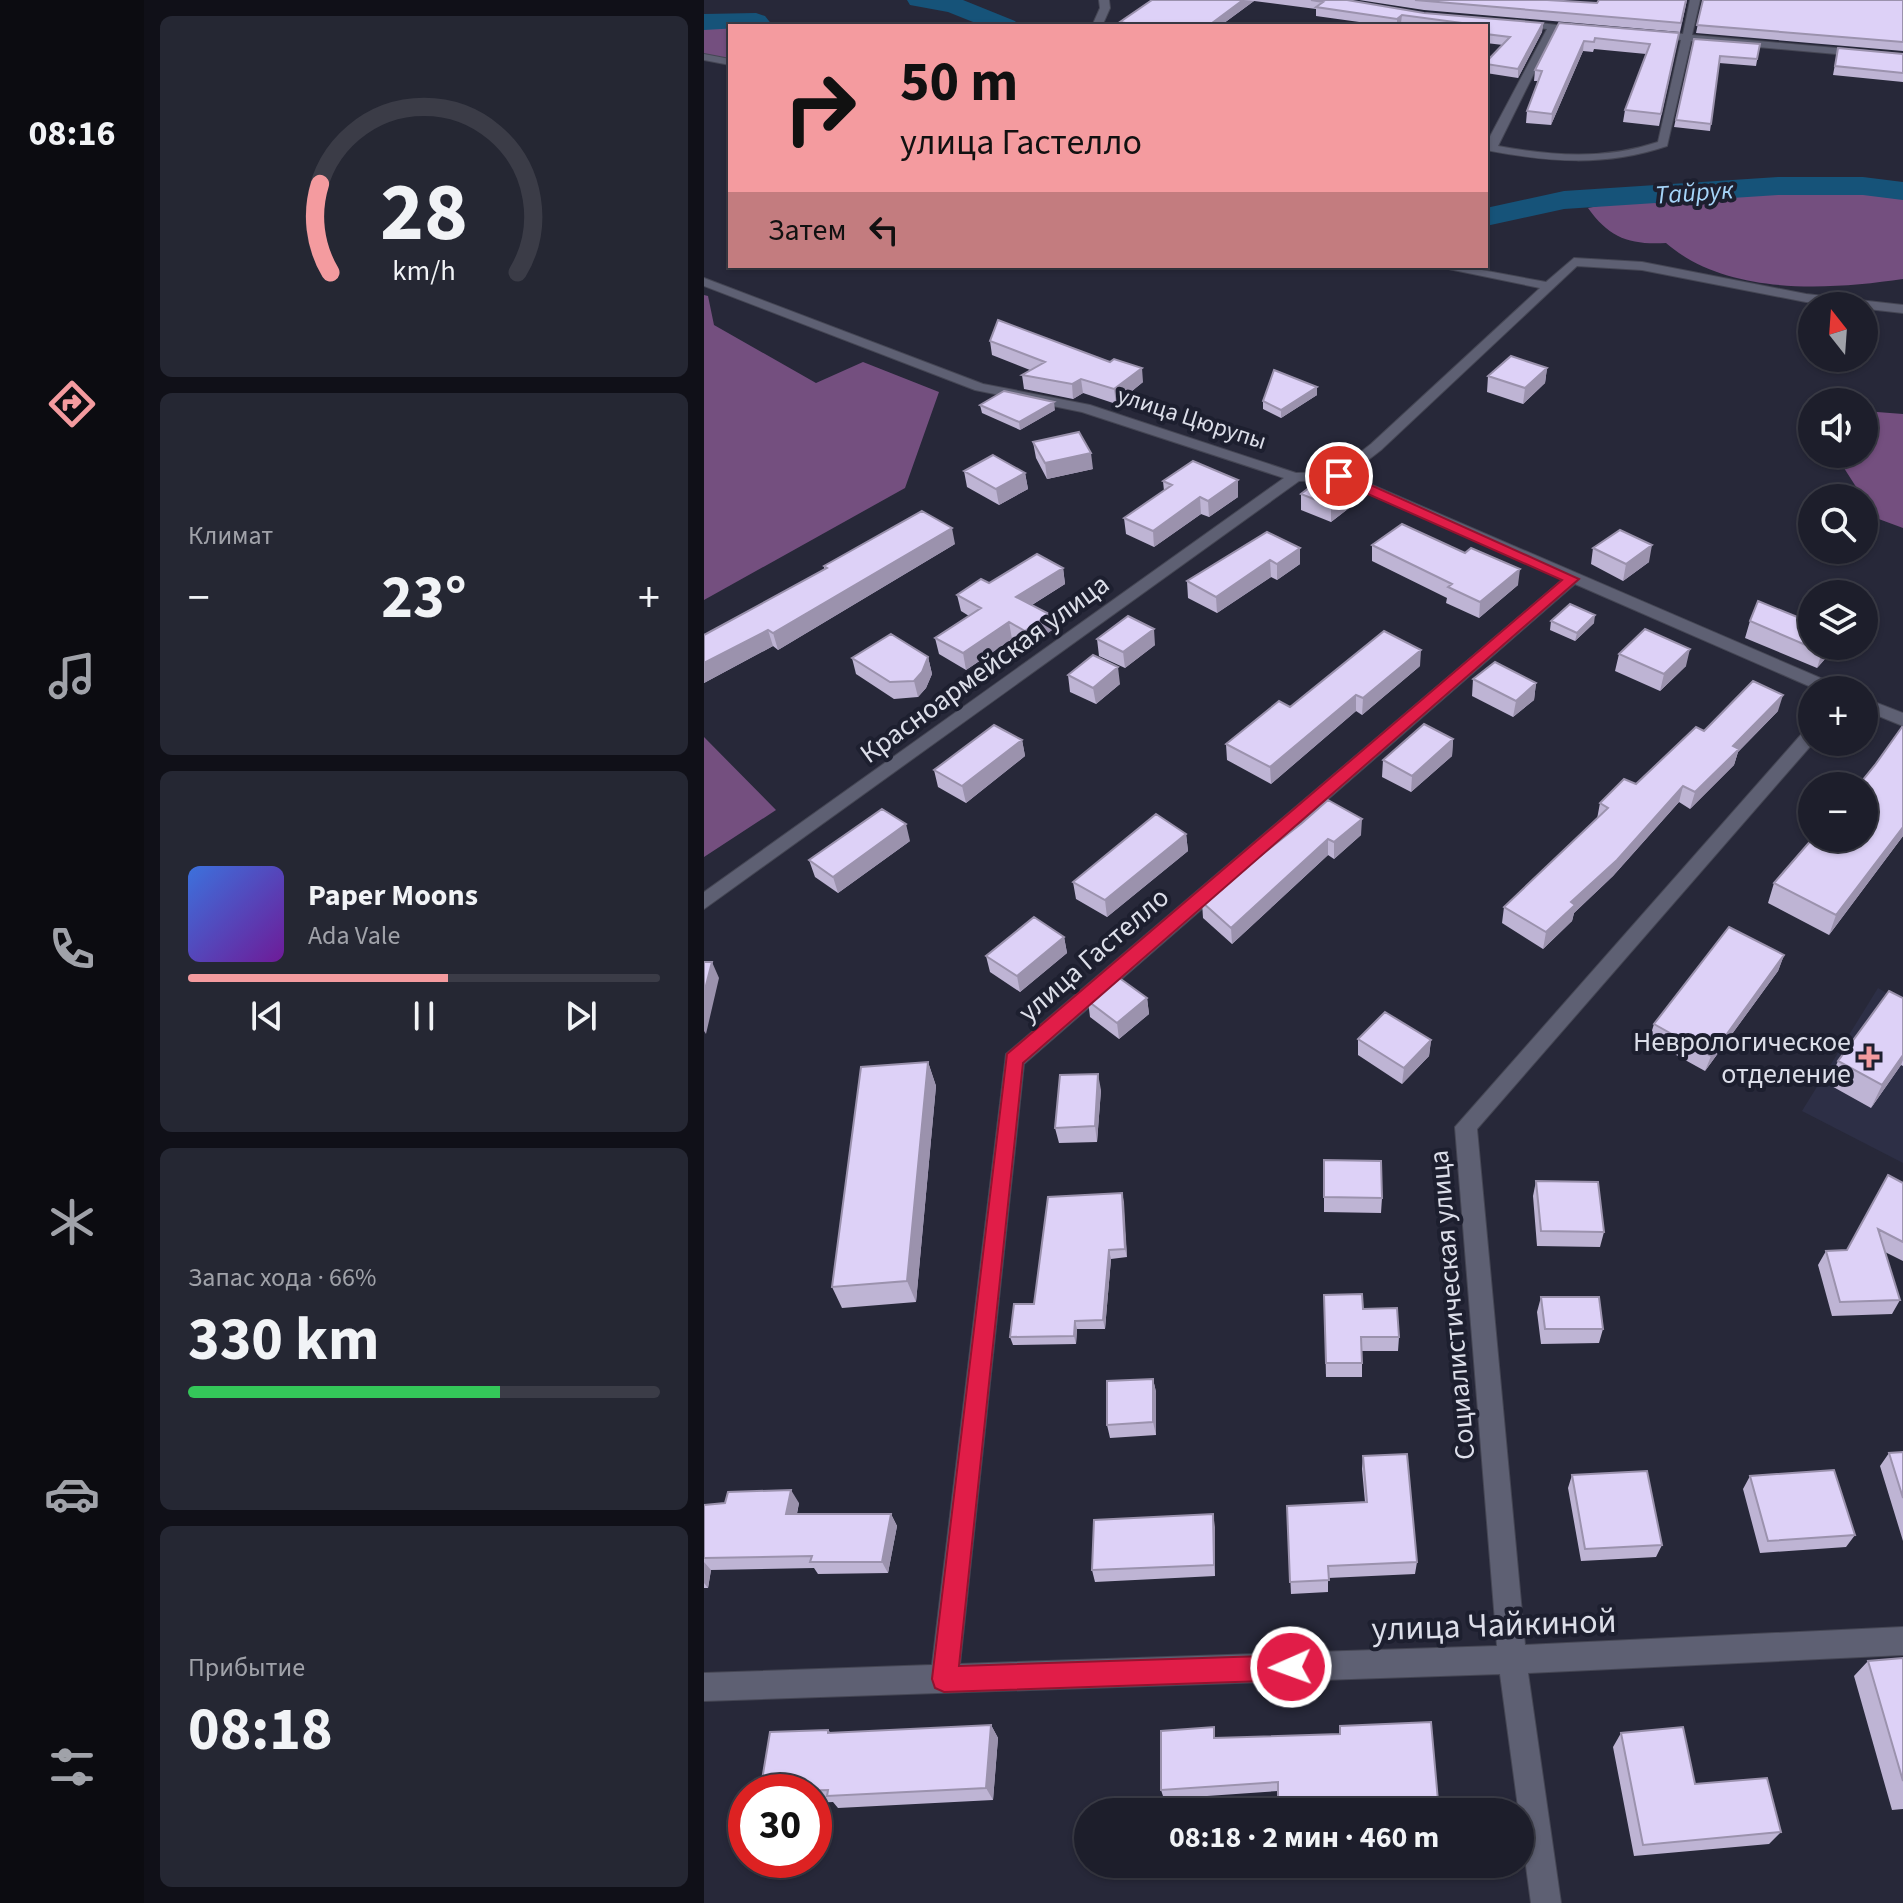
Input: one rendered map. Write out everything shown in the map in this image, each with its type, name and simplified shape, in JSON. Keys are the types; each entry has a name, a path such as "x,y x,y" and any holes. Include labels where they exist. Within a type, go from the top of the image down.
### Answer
{"street":[{"path":"1098,24 1105,8 1104,0"},
{"path":"1553,26 1488,148 1595,160 1642,153 1663,144 1695,0"},
{"path":"1510,23 1597,30"},
{"path":"1642,33 1903,57"},
{"path":"704,57 728,62"},
{"path":"1339,476 1376,447 1574,262 1642,266 1806,298 1903,309"},
{"path":"1451,268 1549,286"},
{"name":"улица Цюрупы","path":"704,282 980,387 1085,408 1295,477 1339,476 1800,676"},
{"name":"Красноармейская улица","path":"704,902 1295,477"},
{"name":"улица Гастелло","path":"944,1679 1014,1060 1572,579"},
{"path":"1878,710 1903,720"},
{"name":"Социалистическая улица","path":"1546,1903 1512,1660 1466,1127 1798,749"},
{"name":"улица Чайкиной","path":"704,1687 1512,1660 1903,1641"}],"shaded area":[{"path":"748,22 750,24 728,24 728,65 704,60 704,25"},
{"path":"1903,184 1903,279 1874,283 1811,286 1748,281 1718,273 1666,243 1642,243 1621,238 1604,226 1588,208 1628,200"},
{"path":"704,295 708,296 714,325 816,383 863,362 939,392 905,488 704,600"},
{"path":"1878,412 1903,414 1903,528 1878,519 1878,484 1854,484 1844,468 1878,468"},
{"path":"704,737 776,810 704,857"},
{"name":"Неврологическое отделение","path":"1878,988 1903,1003 1903,1163 1802,1111"}],"building":[{"path":"1152,0 1243,0 1211,24 1120,22"},
{"path":"1311,0 1347,0 1424,13 1543,23 1518,69 1488,64 1488,60 1510,37 1488,34 1488,24 1402,15 1397,19 1316,7 1323,2"},
{"path":"1415,0 1597,3 1599,0 1686,0 1681,23"},
{"path":"1703,0 1903,0 1903,42 1697,25"},
{"path":"1559,23 1679,33 1661,114 1625,110 1650,44 1595,38 1594,42 1584,41 1552,114 1527,111 1542,71 1535,70"},
{"path":"1694,39 1760,44 1757,59 1720,56 1711,124 1676,120"},
{"path":"1838,48 1903,54 1903,73 1835,66"},
{"path":"998,320 1110,362 1114,359 1142,368 1114,389 1081,379 1072,384 1022,375 1045,362 990,341"},
{"path":"1511,356 1547,368 1525,388 1488,376"},
{"path":"1274,370 1317,387 1281,410 1263,401"},
{"path":"1004,391 1054,402 1019,422 980,405"},
{"path":"1079,432 1091,453 1045,463 1033,442"},
{"path":"993,455 1025,473 996,489 964,471"},
{"path":"1193,461 1238,480 1208,501 1200,497 1153,531 1124,518 1172,485 1163,481"},
{"path":"1323,477 1353,489 1331,506 1301,494"},
{"path":"922,511 952,528 773,633 768,630 704,663 704,635 827,568 824,566"},
{"path":"1402,524 1465,553 1471,548 1520,569 1480,602 1448,587 1452,584 1372,545"},
{"path":"1620,530 1652,545 1626,564 1593,548"},
{"path":"1267,532 1300,548 1277,564 1270,560 1216,597 1187,581"},
{"path":"1037,554 1063,568 1016,597 1049,614 1025,631 1009,622 963,653 935,638 981,608 957,595 981,579 989,583"},
{"path":"1758,601 1798,617 1798,642 1750,621"},
{"path":"1570,604 1595,615 1577,633 1551,621"},
{"path":"1128,616 1154,629 1123,652 1097,639"},
{"path":"1645,629 1690,649 1664,674 1619,654"},
{"path":"1384,631 1421,650 1363,698 1356,695 1270,767 1226,744 1279,701 1290,707"},
{"path":"891,634 928,657 914,681 890,682 852,658"},
{"path":"1093,655 1118,667 1093,688 1068,675"},
{"path":"1495,662 1536,683 1516,701 1473,679"},
{"path":"1753,681 1783,695 1733,746 1739,749 1695,792 1683,786 1617,860 1571,902 1575,905 1546,932 1504,907 1608,808 1600,803 1624,779 1636,784 1696,727 1704,731"},
{"path":"1424,724 1453,739 1412,776 1383,760"},
{"path":"994,725 1022,740 962,786 934,770"},
{"path":"1902,727 1903,827 1836,915 1774,883 1801,852 1878,852 1878,772 1869,772"},
{"path":"1328,800 1362,819 1334,842 1328,839 1231,928 1202,902 1302,823"},
{"path":"882,809 906,824 833,877 809,860"},
{"path":"1156,814 1186,834 1105,900 1073,882"},
{"path":"1034,917 1064,937 1017,976 986,956"},
{"path":"1729,927 1784,955 1711,1056 1654,1024"},
{"path":"704,962 712,962 704,993"},
{"path":"1118,977 1147,998 1117,1023 1088,1001"},
{"path":"1889,991 1903,998 1903,1055 1882,1085 1838,1061"},
{"path":"1385,1012 1431,1040 1404,1068 1358,1039"},
{"path":"928,1062 907,1281 832,1287 861,1067"},
{"path":"1098,1074 1095,1126 1055,1128 1060,1075"},
{"path":"1324,1160 1381,1161 1382,1198 1324,1197"},
{"path":"1888,1175 1903,1183 1903,1242 1878,1229 1900,1300 1840,1302 1826,1251 1847,1250"},
{"path":"1536,1181 1598,1182 1604,1232 1541,1231"},
{"path":"1122,1193 1125,1249 1109,1250 1103,1320 1075,1321 1074,1336 1010,1337 1014,1304 1034,1304 1048,1197"},
{"path":"1362,1294 1363,1309 1397,1308 1399,1337 1361,1337 1362,1363 1326,1363 1324,1295"},
{"path":"1541,1297 1599,1297 1603,1329 1545,1329"},
{"path":"1153,1379 1153,1422 1107,1425 1107,1381"},
{"path":"1903,1452 1903,1498 1889,1453"},
{"path":"1407,1454 1417,1562 1328,1566 1329,1580 1290,1582 1287,1506 1367,1502 1363,1456"},
{"path":"1834,1470 1855,1535 1768,1541 1750,1476"},
{"path":"1647,1471 1662,1545 1585,1549 1572,1475"},
{"path":"791,1490 786,1514 891,1514 882,1562 810,1562 812,1556 704,1558 704,1505 725,1503 728,1492"},
{"path":"1213,1514 1214,1565 1092,1570 1094,1520"},
{"path":"1903,1658 1903,1781 1868,1661"},
{"path":"1431,1722 1438,1798 1278,1798 1278,1782 1161,1790 1161,1731 1214,1727 1214,1738 1340,1734 1340,1726"},
{"path":"991,1725 986,1788 832,1796 832,1774 763,1774 770,1732 828,1730 828,1733"},
{"path":"1683,1727 1695,1784 1767,1778 1781,1832 1643,1845 1621,1733"}],"waterway":[{"name":"Тайрук","path":"919,0 953,5 1001,24"},
{"name":"Тайрук","path":"704,22 756,21 758,24"},
{"name":"Тайрук","path":"1488,217 1564,200 1778,186 1863,186 1903,191"}],"place":[{"name":"Неврологическое отделение","path":"1869,1057"}],"route":[{"path":"1291,1667 944,1679 1014,1060 1572,579 1339,476"}]}
